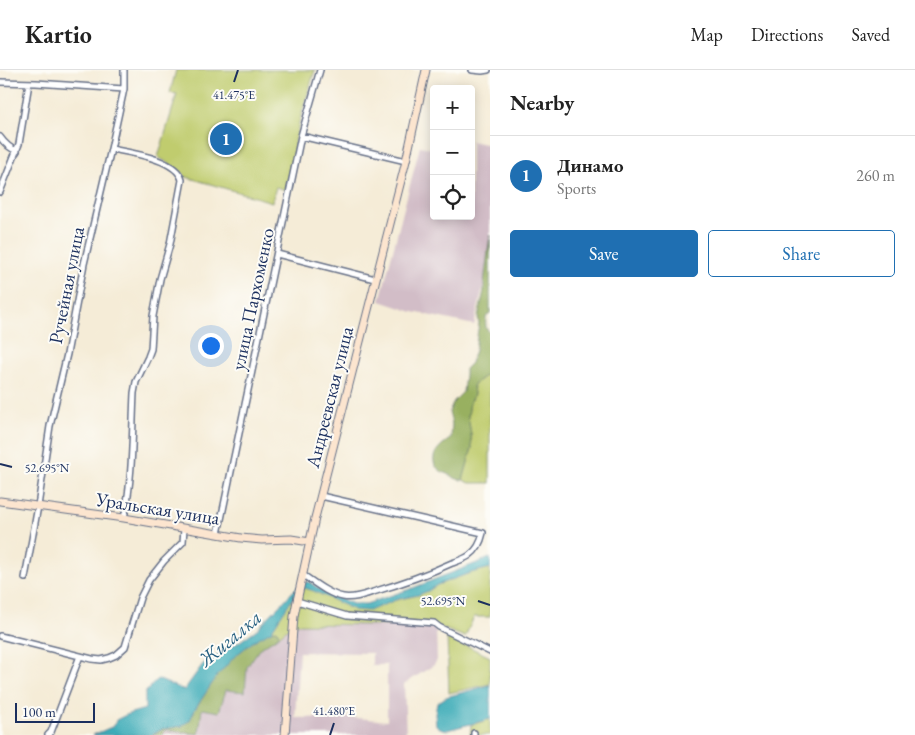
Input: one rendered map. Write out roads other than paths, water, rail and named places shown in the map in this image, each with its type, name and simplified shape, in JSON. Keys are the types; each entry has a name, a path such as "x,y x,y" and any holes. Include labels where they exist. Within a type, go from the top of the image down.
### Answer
{"street":[{"name":"Ручейная улица","path":"25,578 50,426 67,354 84,264 112,149 124,89 124,70"},
{"name":"улица Пархоменко","path":"218,534 301,136 320,70"},
{"name":"Андреевская улица","path":"285,735 294,616 298,597 321,496 406,161 426,70"},
{"path":"472,70 488,70"},
{"path":"0,82 28,82 124,89"},
{"path":"0,192 21,137 28,82"},
{"path":"0,136 5,144 17,151"},
{"path":"301,136 406,161"},
{"path":"112,149 160,160 176,170 182,180 170,244 160,279 153,316 150,349 136,382 134,393 128,500 124,518"},
{"path":"277,254 375,280"},
{"path":"303,577 342,597 366,594 400,585 468,556 481,541 483,533 321,496"},
{"name":"Уральская улица","path":"0,501 124,518 241,538 262,540 290,539 310,542"},
{"path":"0,636 92,659 104,660 112,657 125,646 140,598 149,580 183,542 184,529"},
{"path":"298,597 347,616 434,623 439,628 490,652"},
{"path":"48,735 80,656"}],"water":[{"path":"490,558 490,568 470,573 437,585 418,595 398,599 369,611 354,610 314,591 305,588 300,590 271,631 255,640 235,656 217,676 190,720 182,726 162,729 151,735 93,735 114,726 116,720 128,714 145,709 145,693 157,679 184,690 203,664 257,629 302,582 309,582 321,590 353,604 366,604"},
{"path":"490,685 490,719 447,730 436,725 437,703 446,697"}],"place":[{"name":"Динамо","path":"226,139"}],"water label":[{"name":"Жигалка","path":"230,638"}]}
